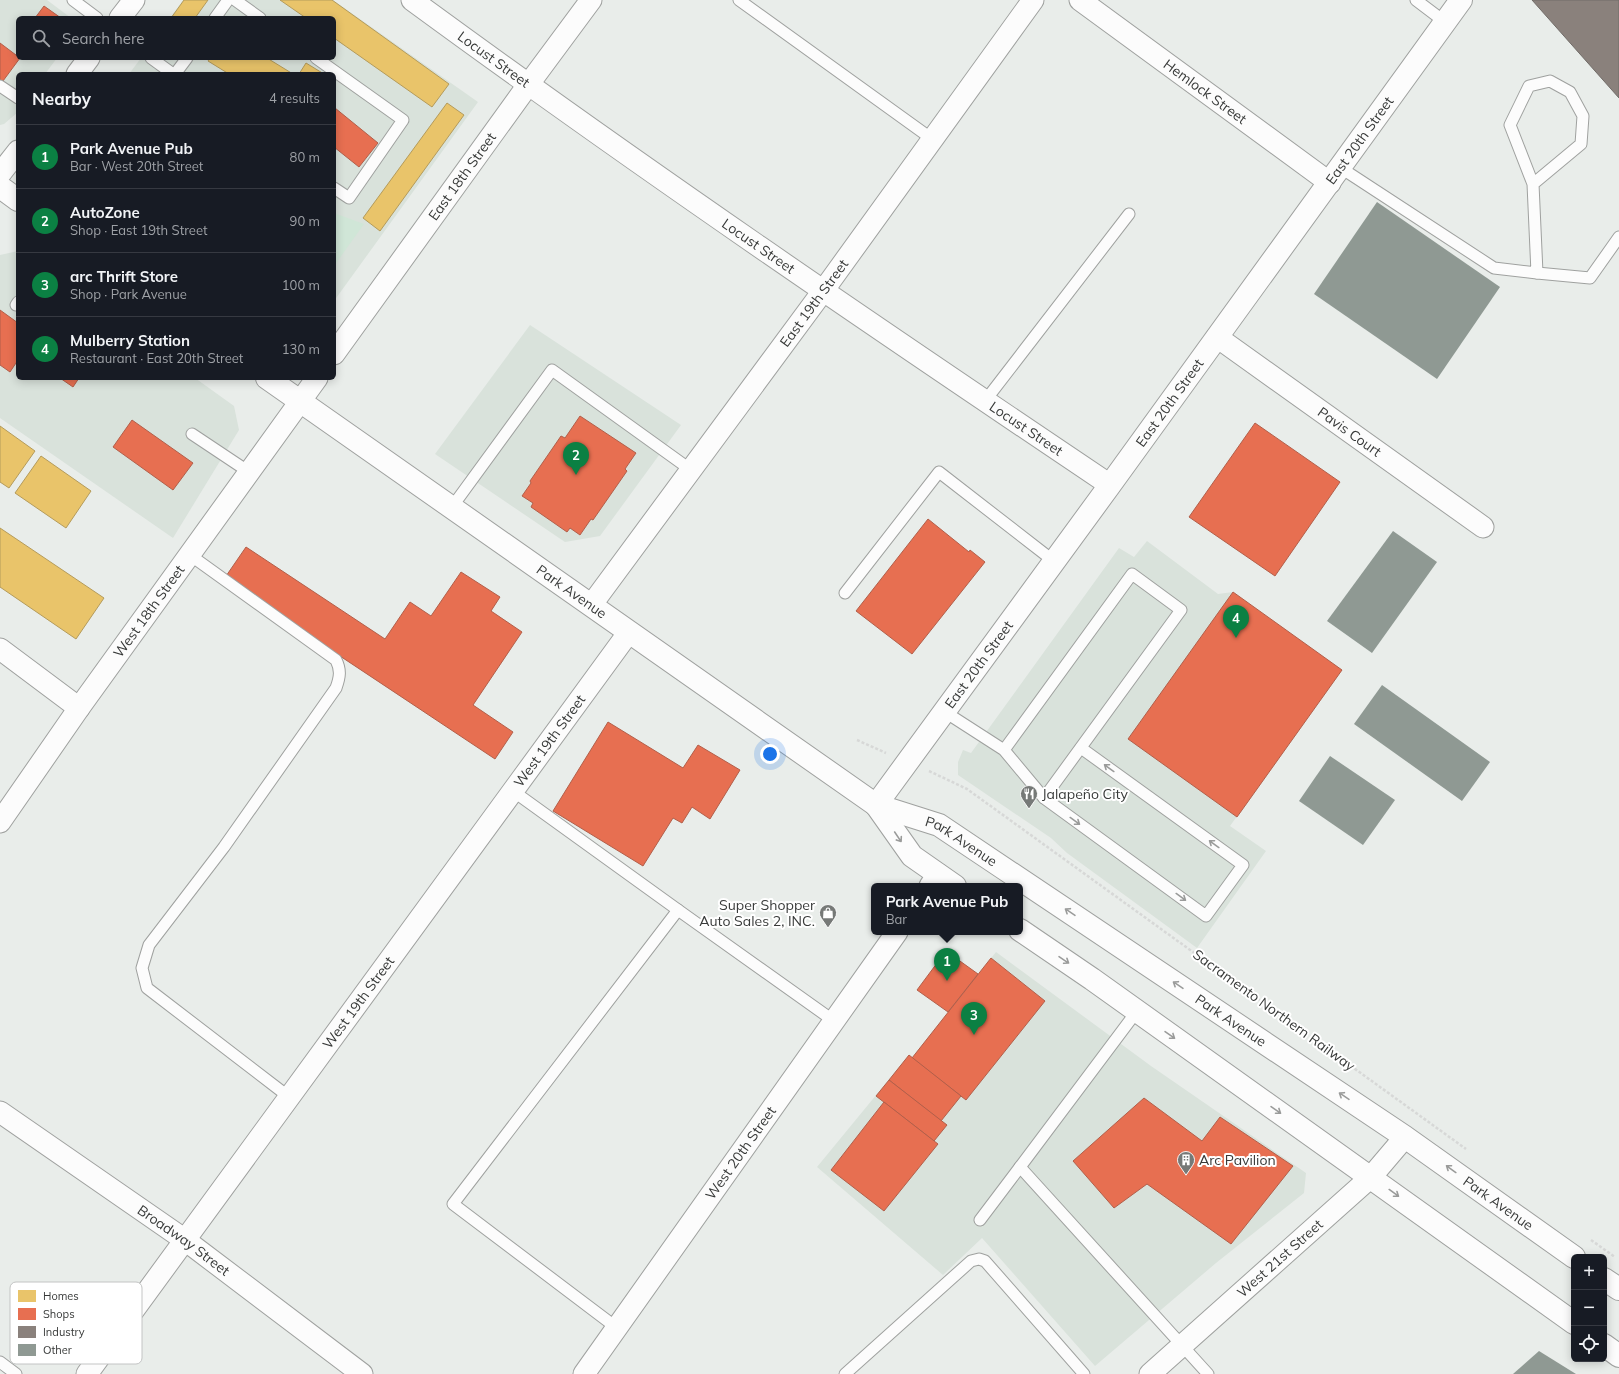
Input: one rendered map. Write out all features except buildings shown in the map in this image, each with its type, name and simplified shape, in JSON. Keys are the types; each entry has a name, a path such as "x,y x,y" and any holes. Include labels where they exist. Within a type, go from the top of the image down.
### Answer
{"main road":[{"name":"East 20th Street","path":"876,805 1055,562 1461,0"},
{"path":"0,187 16,199"},
{"name":"Park Avenue","path":"271,380 452,508 592,604 629,632 876,805 939,825 1405,1137 1571,1255"},
{"name":"Park Avenue","path":"876,805 912,856 941,882"},
{"path":"1023,932 1371,1177 1571,1321"},
{"path":"1607,1281 1619,1289"},
{"path":"1607,1347 1619,1356"}],"street":[{"path":"122,16 134,0"},
{"name":"Locust Street","path":"412,0 528,85 822,291 1110,485"},
{"name":"East 18th Street","path":"336,351 591,0"},
{"name":"East 19th Street","path":"592,604 1033,0"},
{"name":"Hemlock Street","path":"1080,0 1335,175"},
{"path":"79,72 88,60"},
{"path":"0,174 16,154"},
{"name":"Pavis Court","path":"1217,337 1483,527"},
{"path":"300,402 316,380"},
{"name":"West 18th Street","path":"0,822 79,708 300,402"},
{"name":"West 19th Street","path":"142,1299 629,632"},
{"path":"0,649 79,708"},
{"name":"West 20th Street","path":"584,1374 895,935"},
{"name":"Broadway Street","path":"0,1112 185,1240 362,1374"},
{"name":"West 21st Street","path":"1150,1374 1371,1177 1405,1137"},
{"name":"West 19th Street","path":"87,1374 94,1364"}],"lane":[{"path":"73,0 94,16"},
{"path":"216,16 228,0"},
{"path":"235,0 257,16"},
{"path":"739,0 932,139"},
{"path":"1416,0 1445,22"},
{"path":"154,60 171,72"},
{"path":"176,72 184,60"},
{"path":"318,60 331,72"},
{"path":"336,189 349,198 403,120 337,78"},
{"path":"1533,184 1580,144 1583,116 1570,92 1550,81 1529,86 1510,125 1533,184 1537,273"},
{"path":"0,86 16,97"},
{"path":"1335,175 1494,268 1590,278 1619,237"},
{"path":"985,401 1129,214"},
{"path":"452,508 552,370 691,470"},
{"path":"192,434 249,472"},
{"path":"845,593 939,472 1055,562"},
{"path":"190,555 336,660 340,667 340,676 336,688 224,847 149,945 142,968 147,988 289,1097"},
{"path":"1004,750 1132,574 1181,610 1044,798"},
{"path":"945,712 1004,750 1044,798 1206,916 1243,865 1081,748"},
{"path":"513,791 834,1021"},
{"path":"617,1328 453,1204 678,910"},
{"path":"980,1220 1137,1012"},
{"path":"1020,1167 1208,1374"},
{"path":"845,1374 971,1261 980,1259 985,1261 1084,1374"},
{"path":"0,1362 16,1374"}],"path":[{"path":"857,740 893,756"},
{"name":"Sacramento Northern Railway","path":"924,769 967,788 1470,1152"},
{"path":"1587,1236 1619,1260"}],"shaded area":[{"path":"0,0 47,0 68,16 16,16 16,60 56,60 46,72 16,72 16,114 4,124 0,125"},
{"path":"183,0 333,0 478,102 336,298 336,72 130,72 140,60 336,60 336,16 171,16"},
{"path":"16,251 16,380 198,380 234,406 239,430 173,538 0,418 0,255"},
{"path":"530,325 681,425 600,536 565,542 435,454"},
{"path":"1147,541 1218,594 1233,592 1342,670 1230,826 1266,851 1197,948 1067,853 1051,838 958,775 958,762 963,750 971,753 1119,548 1134,557"},
{"path":"996,952 1151,1066 1306,1173 1304,1193 1216,1263 1095,1366 982,1238 943,1275 817,1167 909,1055 912,1058"}],"green space":[{"path":"336,214 364,224 336,263"}],"place":[{"name":"AutoZone","path":"576,475"},
{"name":"Mulberry Station","path":"1236,638"},
{"name":"Jalapeño City","path":"1029,809"},
{"name":"Super Shopper Auto Sales 2, INC.","path":"828,928"},
{"name":"Park Avenue Pub","path":"947,981"},
{"name":"arc Thrift Store","path":"974,1035"},
{"name":"Arc Pavilion","path":"1186,1175"}]}
